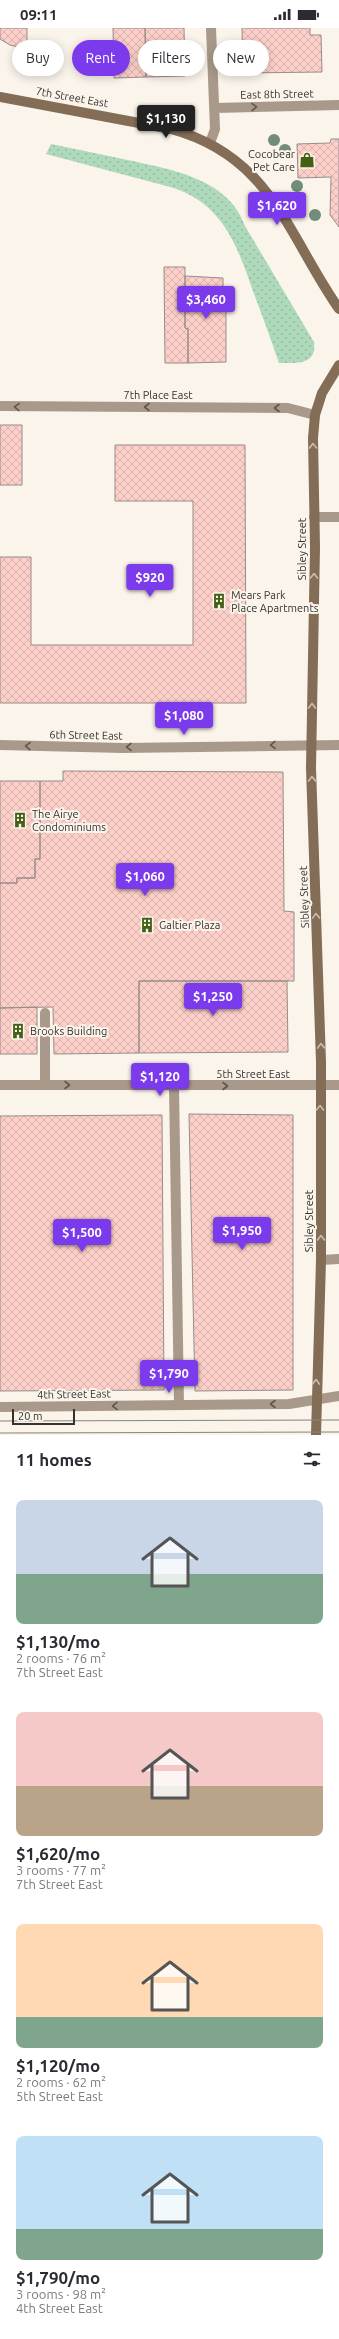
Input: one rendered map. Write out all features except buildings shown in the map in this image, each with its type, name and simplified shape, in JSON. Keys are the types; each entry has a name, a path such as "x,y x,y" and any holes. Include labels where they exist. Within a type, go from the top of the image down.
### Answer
{"main road":[{"name":"7th Street East","path":"0,97 156,125 188,133 210,143 246,167 263,186 281,212 339,309"},
{"name":"Sibley Street","path":"316,1435 315,1401 321,1260 321,1085 312,744 314,517 313,438 315,416 326,384 339,365"}],"street":[{"path":"210,143 214,133 215,108 211,28"},
{"name":"East 8th Street","path":"215,108 339,105"},
{"name":"7th Place East","path":"0,406 288,408 315,416"},
{"path":"314,517 339,517"},
{"name":"6th Street East","path":"0,745 123,748 312,744 339,745"},
{"path":"45,1013 45,1085"},
{"name":"5th Street East","path":"0,1085 339,1085"},
{"path":"174,1086 178,1405"},
{"path":"321,1260 339,1259"},
{"name":"4th Street East","path":"0,1407 289,1404 339,1396"}],"green space":[{"path":"51,144 177,172 211,186 225,196 237,209 245,226 314,342 314,350 309,359 298,363 279,363 242,260 235,245 227,230 205,205 174,188 46,154"}],"tram line":[{"path":"0,1421 339,1420"},
{"path":"0,1433 339,1432"}],"place":[{"name":"Cocobear Pet Care","path":"307,160"},
{"name":"Mears Park Place Apartments","path":"219,601"},
{"name":"The Airye Condominiums","path":"20,820"},
{"name":"Galtier Plaza","path":"147,925"},
{"name":"Brooks Building","path":"18,1031"}]}
